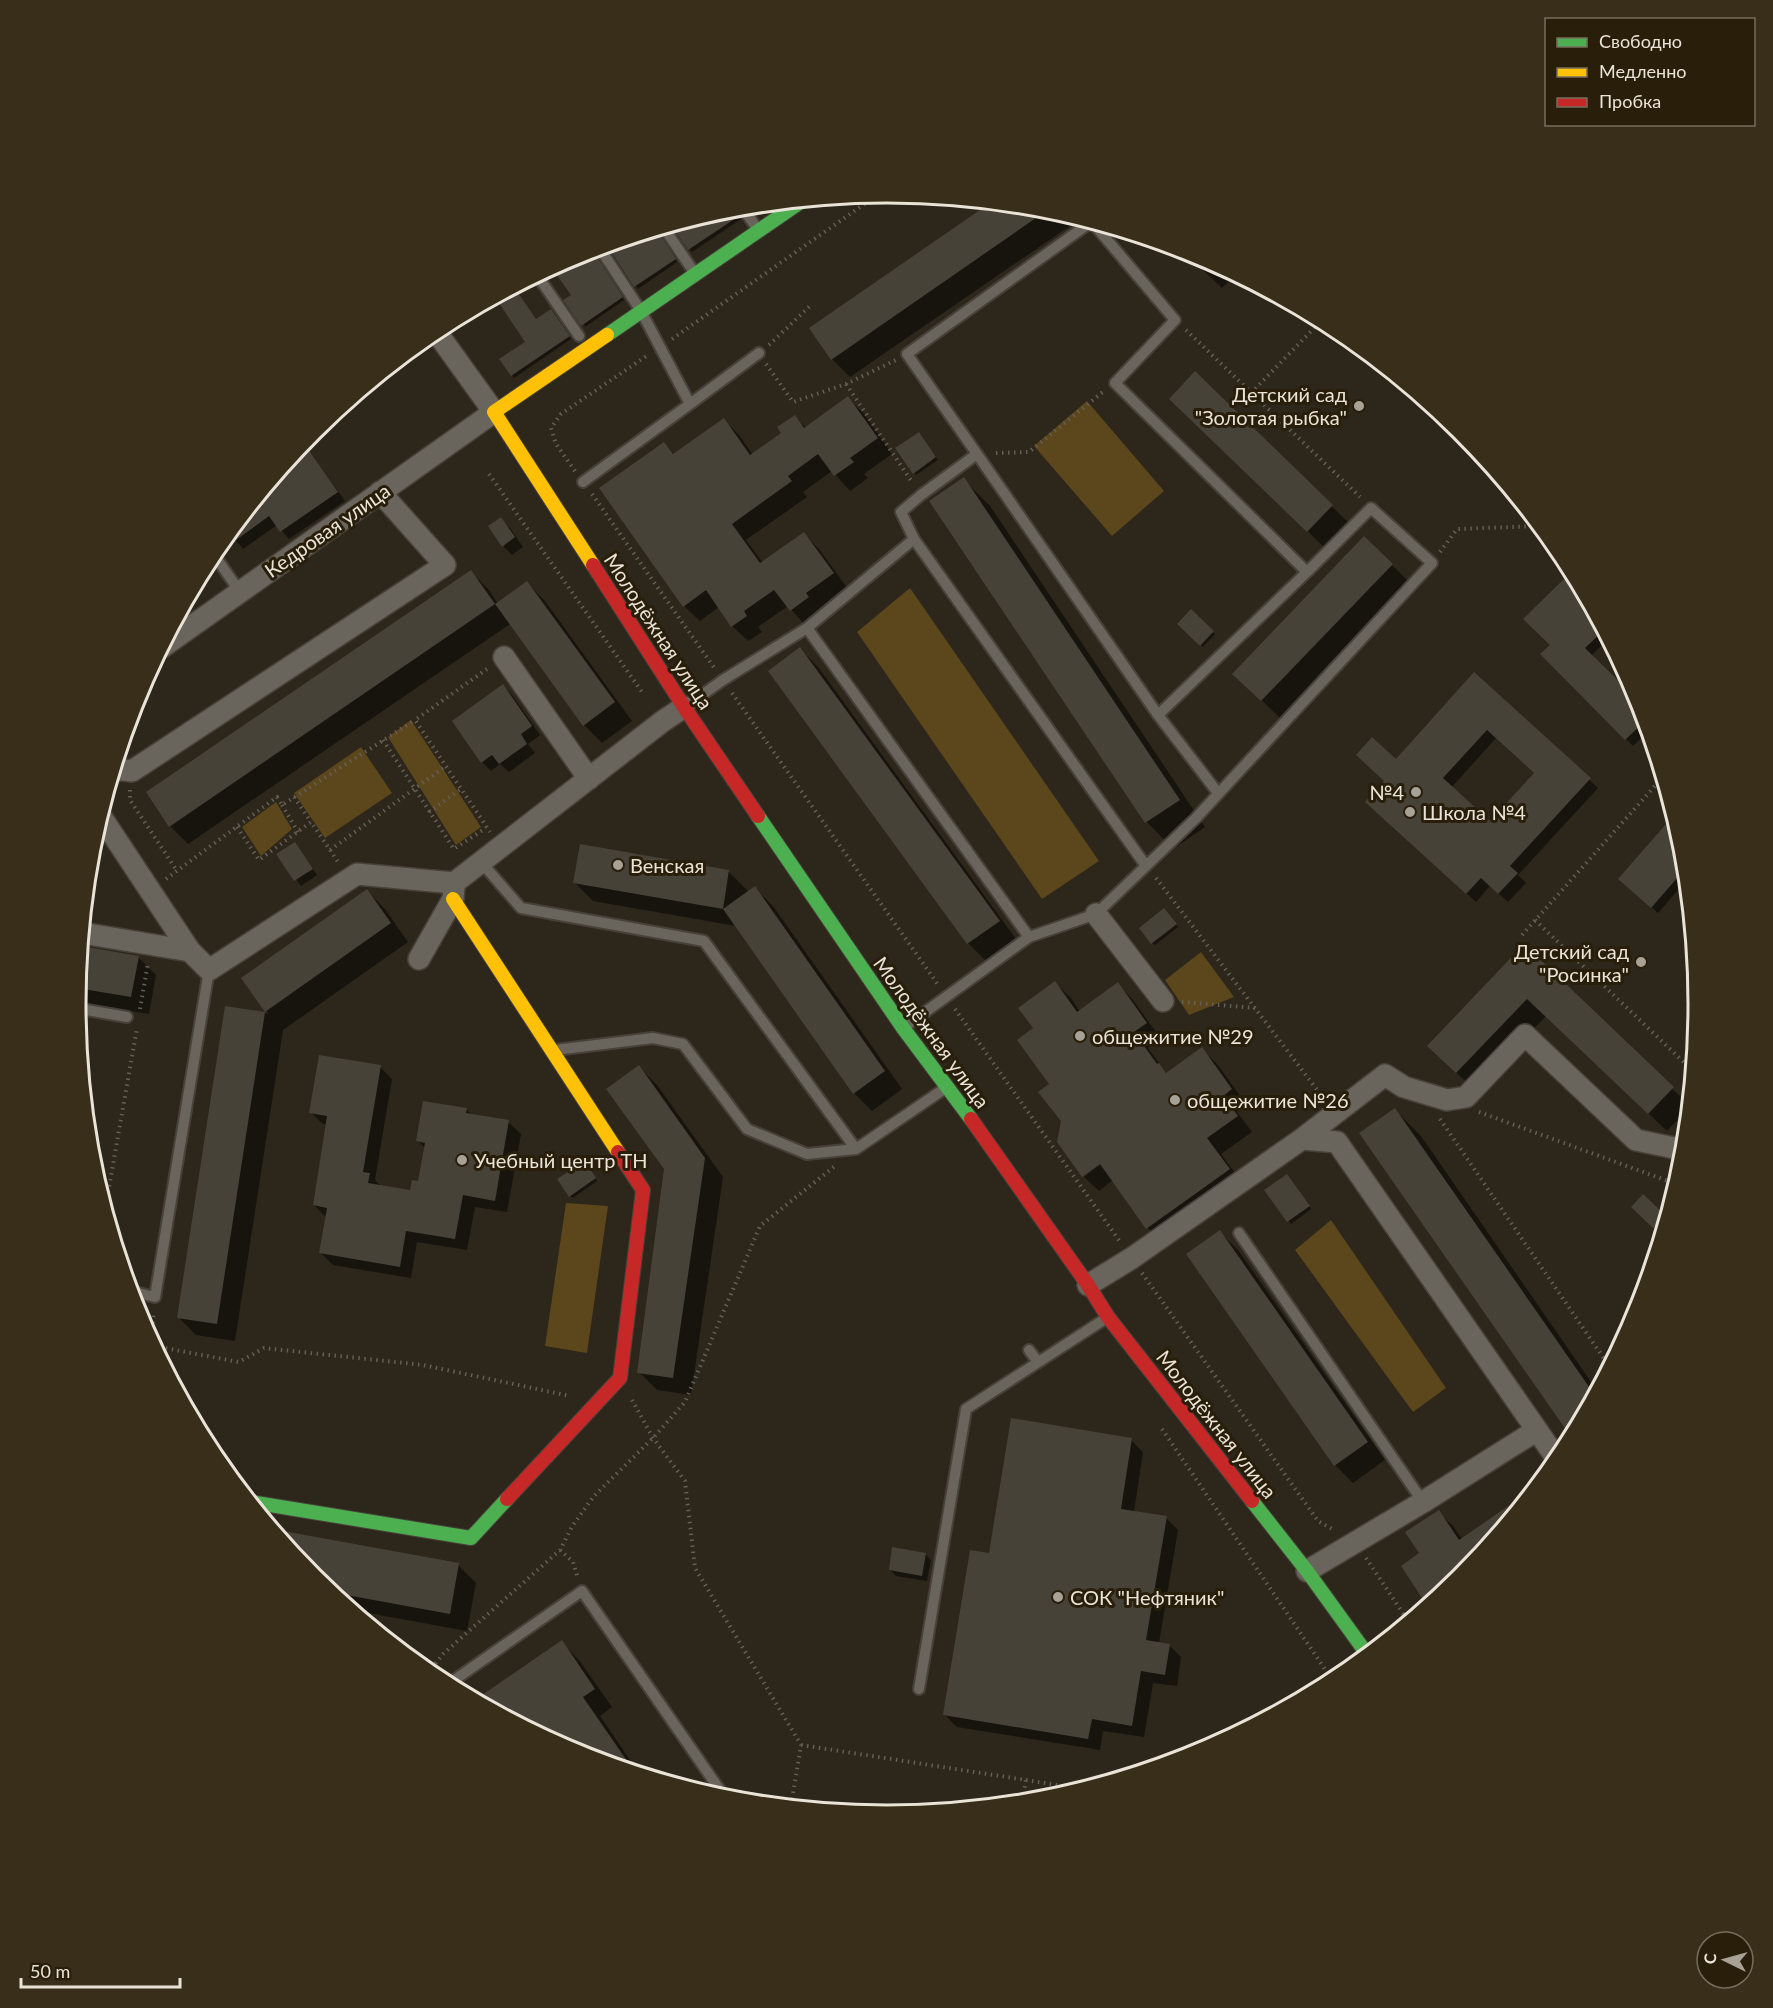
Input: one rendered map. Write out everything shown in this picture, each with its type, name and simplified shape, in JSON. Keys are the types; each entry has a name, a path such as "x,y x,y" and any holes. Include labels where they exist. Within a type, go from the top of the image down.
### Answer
{"street":[{"path":"441,338 494,412 790,209"},
{"name":"Кедровая улица","path":"174,639 494,412"},
{"name":"Молодёжная улица","path":"494,412 684,707 903,1028 948,1086 1108,1317 1307,1571 1362,1648"},
{"path":"123,770 445,565 380,492"},
{"path":"504,657 589,779"},
{"path":"419,959 454,891 481,862 684,707"},
{"path":"106,825 190,951 208,970 357,874 454,891 551,1050 643,1190 620,1378 471,1538 261,1504"},
{"path":"1096,914 1163,1000"},
{"path":"89,934 190,951"},
{"path":"1088,1285 1132,1258 1302,1139 1385,1075 1404,1087 1448,1100 1466,1097 1525,1035 1636,1140 1674,1148"},
{"path":"1302,1139 1337,1142 1551,1451"},
{"path":"1307,1571 1357,1543 1537,1430"}],"lane":[{"path":"748,215 759,231"},
{"path":"1083,227 907,354 1158,715 1218,793"},
{"path":"1099,232 1175,320 1115,383 1307,572"},
{"path":"668,234 695,274"},
{"path":"604,255 641,311 690,404"},
{"path":"542,282 579,336"},
{"path":"582,482 759,353"},
{"path":"977,454 901,512 914,539 1146,866"},
{"path":"903,1028 1029,937 1096,914 1218,793 1432,563 1371,508 1158,715"},
{"path":"684,707 807,628 914,539"},
{"path":"218,562 240,592"},
{"path":"807,628 1029,937"},
{"path":"481,862 521,908 704,941 856,1149"},
{"path":"140,1293 155,1297 208,970"},
{"path":"86,1010 127,1017"},
{"path":"551,1050 653,1038 683,1044 747,1129 807,1154 856,1149 948,1086"},
{"path":"1239,1233 1423,1502"},
{"path":"919,1689 966,1409 1108,1317"},
{"path":"1029,1350 1038,1362"},
{"path":"456,1679 582,1591 718,1787"}],"path":[{"path":"865,204 561,414 551,428 556,444 1318,1521 1357,1543 1404,1615"},
{"path":"811,305 759,353 793,402 846,384 907,354"},
{"path":"1175,320 1371,508"},
{"path":"1251,393 1315,327"},
{"path":"977,454 1029,452 1044,442 1092,399 1115,383"},
{"path":"846,384 921,495"},
{"path":"1432,563 1457,530 1530,526"},
{"path":"282,805 415,720 504,657"},
{"path":"415,720 500,848"},
{"path":"383,740 454,849 486,828"},
{"path":"294,797 330,850 446,766"},
{"path":"123,770 129,800 177,871"},
{"path":"1522,934 1656,784"},
{"path":"429,812 461,789"},
{"path":"150,891 277,797 298,832"},
{"path":"237,827 259,860 311,822"},
{"path":"1146,866 1335,1114"},
{"path":"1535,920 1685,1064"},
{"path":"139,1014 151,944"},
{"path":"1163,1000 1256,1008"},
{"path":"108,1191 137,1025"},
{"path":"1422,1092 1604,1359"},
{"path":"1477,1112 1667,1181"},
{"path":"434,1665 443,1654 560,1550 573,1525 594,1496 653,1438 685,1402 760,1226 856,1149"},
{"path":"152,1325 155,1297"},
{"path":"163,1348 239,1362 264,1348 423,1365 598,1402"},
{"path":"620,1378 653,1438 685,1481 694,1568 801,1745 792,1799"},
{"path":"560,1550 573,1562 582,1591"},
{"path":"801,1745 1061,1786"},
{"path":"1024,1793 1026,1780"}],"shaded area":[{"path":"1087,401 1164,491 1112,536 1034,446"},
{"path":"910,588 1099,861 1042,899 857,632"},
{"path":"411,720 481,827 456,845 388,737"},
{"path":"361,747 392,793 325,838 294,793"},
{"path":"276,802 292,829 261,856 242,827"},
{"path":"1201,952 1234,997 1189,1015 1165,980"},
{"path":"566,1203 608,1206 587,1353 545,1346"},
{"path":"1331,1220 1446,1388 1413,1412 1295,1250"}],"building":[{"path":"981,209 1037,217 831,360 809,328"},
{"path":"738,217 688,250 675,231"},
{"path":"661,236 676,259 634,287 612,252"},
{"path":"598,258 623,297 581,326 563,300 571,295 557,275"},
{"path":"518,293 536,319 551,309 570,336 511,376 499,359 525,342 499,303"},
{"path":"1195,371 1333,505 1307,532 1169,399"},
{"path":"848,396 878,438 850,458 854,462 834,476 818,454 788,476 792,481 732,524 760,563 804,532 834,573 806,593 809,597 790,611 774,590 744,611 747,616 731,627 706,590 683,607 599,488 664,442 673,454 724,418 750,455 781,433 777,427 795,415 804,428"},
{"path":"919,432 936,457 913,474 895,448"},
{"path":"309,450 338,492 280,532 269,516 231,544 284,476"},
{"path":"964,477 1180,800 1145,823 929,501"},
{"path":"501,517 515,537 502,547 488,526"},
{"path":"1364,536 1393,564 1261,701 1232,674"},
{"path":"471,570 495,604 169,827 146,792"},
{"path":"1564,579 1566,581 1597,636 1585,648 1620,683 1627,697 1638,728 1625,740 1540,654 1550,645 1523,619"},
{"path":"527,581 615,702 583,726 495,604"},
{"path":"1191,609 1214,631 1200,646 1177,624"},
{"path":"800,647 1000,921 967,944 768,671"},
{"name":"№4","path":"1474,672 1591,778 1510,866 1518,873 1498,894 1481,878 1466,894 1365,802 1384,781 1356,755 1372,737 1396,759","holes":["1487,730 1534,773 1490,821 1443,778"]},
{"path":"503,684 532,726 521,734 527,744 499,764 492,755 481,763 452,721"},
{"path":"1666,824 1677,878 1651,908 1618,879"},
{"path":"295,842 313,869 294,881 276,854"},
{"path":"580,844 729,870 723,909 573,883"},
{"path":"755,886 885,1071 853,1094 723,909"},
{"path":"367,889 391,923 265,1012 241,978"},
{"path":"1164,908 1177,924 1151,944 1139,928"},
{"path":"1524,944 1674,1087 1648,1114 1527,999 1456,1073 1427,1046"},
{"path":"87,947 139,956 131,997 86,990"},
{"path":"1055,981 1077,1012 1118,982 1147,1023 1134,1032 1166,1073 1202,1047 1232,1089 1223,1096 1238,1116 1207,1138 1230,1169 1146,1229 1100,1164 1082,1177 1057,1142 1061,1121 1038,1092 1049,1084 1017,1040 1033,1028 1018,1008"},
{"path":"225,1006 265,1012 217,1324 177,1318"},
{"name":"Учебный центр ТН","path":"319,1055 381,1065 363,1172 370,1173 368,1183 410,1190 412,1180 418,1181 425,1143 416,1141 423,1101 467,1108 466,1113 509,1120 495,1201 463,1195 455,1239 406,1231 400,1267 319,1253 327,1208 313,1205 327,1116 309,1113"},
{"path":"639,1065 705,1158 673,1378 637,1373 664,1169 606,1089"},
{"path":"1395,1108 1589,1387 1565,1429 1359,1133"},
{"path":"585,1161 596,1178 569,1197 557,1179"},
{"path":"1287,1174 1310,1206 1287,1222 1264,1190"},
{"path":"1643,1194 1660,1210 1656,1225 1653,1228 1631,1207"},
{"path":"1220,1230 1368,1442 1334,1466 1186,1254"},
{"name":"СОК \"Нефтяник\"","path":"1011,1418 1132,1438 1121,1509 1167,1516 1146,1640 1170,1644 1165,1675 1141,1671 1132,1726 1092,1719 1088,1739 943,1715 970,1550 989,1553"},
{"path":"1513,1503 1489,1532 1423,1599 1401,1566 1419,1553 1405,1532 1439,1510 1459,1540"},
{"path":"283,1531 459,1563 450,1614 346,1595"},
{"path":"892,1547 926,1553 922,1576 889,1570"},
{"path":"562,1640 595,1689 583,1697 627,1761 580,1744 482,1695"}],"traffic: fast":[{"path":"607,335 790,209"},
{"path":"758,816 903,1028 971,1119"},
{"path":"261,1504 471,1538 507,1499"},
{"path":"1252,1501 1307,1571 1362,1648"}],"traffic: slow":[{"path":"593,565 494,412 607,335"},
{"path":"453,899 618,1152"}],"traffic: jam":[{"path":"593,565 684,707 758,816"},
{"path":"971,1119 1108,1317 1252,1501"},
{"path":"507,1499 620,1378 643,1190 618,1152"}],"place":[{"name":"Детский сад \"Золотая рыбка\"","path":"1359,406"},
{"name":"№4","path":"1416,792"},
{"name":"Школа №4","path":"1410,812"},
{"name":"Венская","path":"618,865"},
{"name":"Детский сад \"Росинка\"","path":"1641,962"},
{"name":"общежитие №29","path":"1080,1036"},
{"name":"общежитие №26","path":"1175,1100"},
{"name":"Учебный центр ТН","path":"462,1160"},
{"name":"СОК \"Нефтяник\"","path":"1058,1597"}]}
